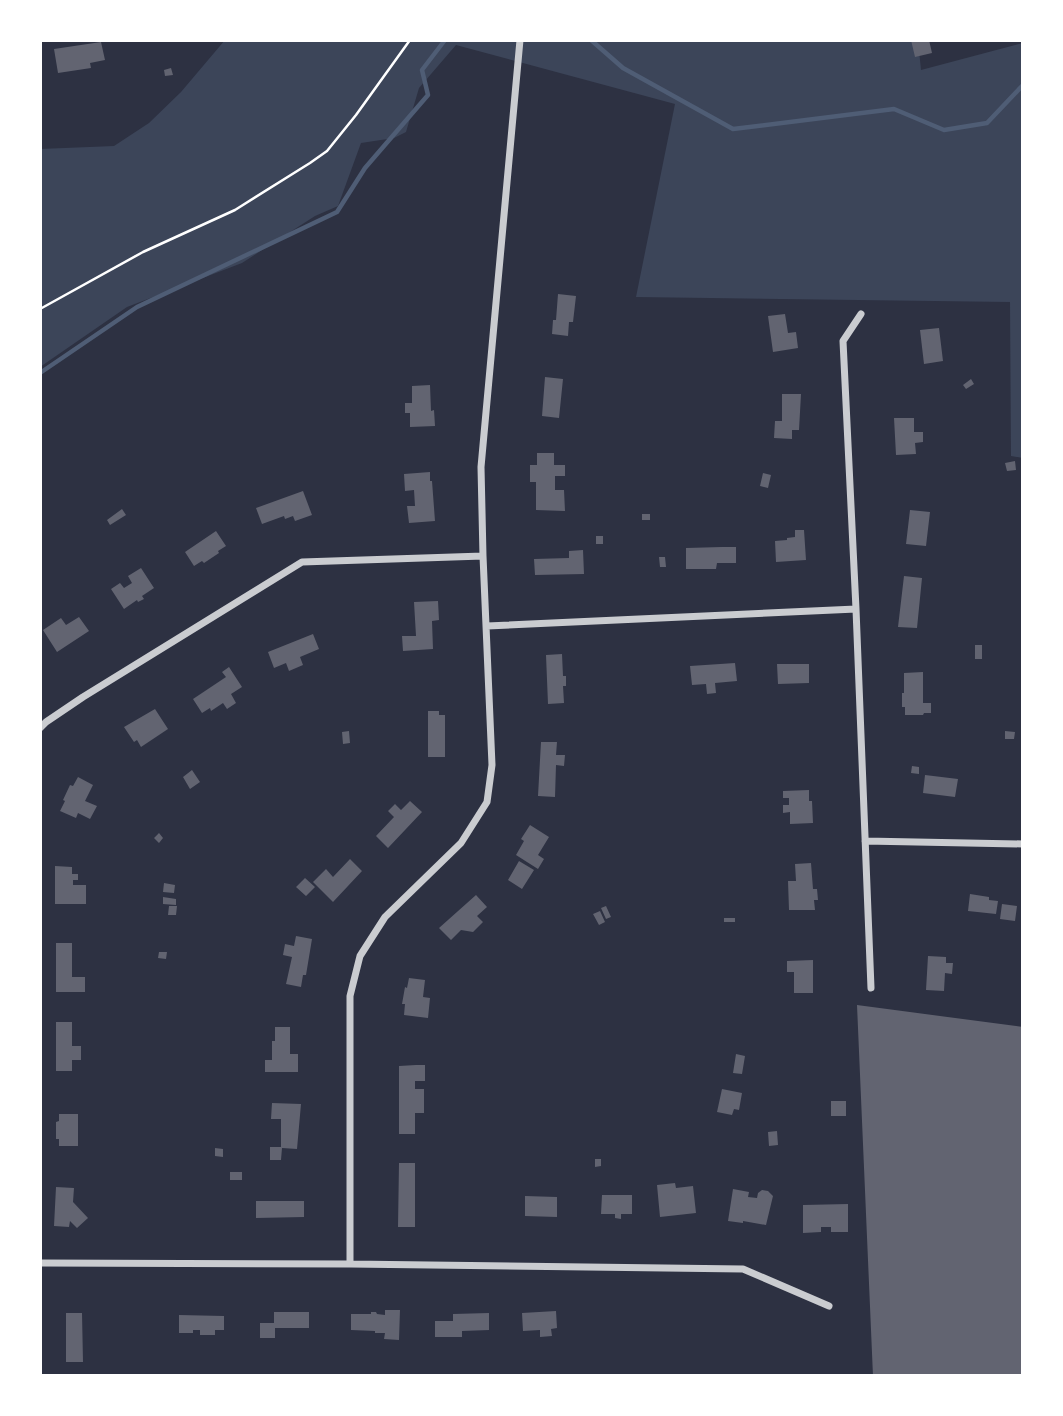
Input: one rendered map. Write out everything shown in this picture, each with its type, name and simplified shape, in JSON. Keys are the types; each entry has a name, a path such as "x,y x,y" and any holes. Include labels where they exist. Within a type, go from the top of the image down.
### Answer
{"street":[{"path":"350,1264 350,996 360,956 385,917 461,843 487,802 492,765 481,467 520,40"},
{"path":"861,314 843,341 871,988"},
{"path":"40,728 83,697 302,562 483,556"},
{"path":"487,626 856,609"},
{"path":"865,841 1023,844"},
{"path":"40,1264 350,1264 743,1269 829,1306"}],"path":[{"path":"40,309 143,252 235,211 327,151 410,40"}],"shaded area":[{"path":"225,40 918,40 921,70 1023,43 1023,458 1011,456 1010,302 636,297 675,104 456,45 419,88 406,132 394,138 361,143 338,206 315,216 242,263 127,307 40,367 40,149 114,146 149,123 181,92"}],"building":[{"path":"911,40 929,40 932,53 915,57"},
{"path":"101,42 105,60 90,63 91,68 58,73 54,49"},
{"path":"171,68 173,75 165,76 164,70"},
{"path":"558,294 576,296 573,322 569,322 568,336 552,334"},
{"path":"785,314 788,333 796,332 798,348 773,352 768,316"},
{"path":"939,328 943,361 924,364 920,330"},
{"path":"545,377 563,379 559,418 542,416"},
{"path":"971,379 974,384 966,389 963,385"},
{"path":"430,385 431,411 434,410 435,426 410,427 410,413 405,413 405,403 412,403 412,386"},
{"path":"782,394 801,394 799,430 792,430 792,439 774,438 775,421 782,421"},
{"path":"894,418 914,418 914,432 923,432 923,442 915,443 916,454 896,455"},
{"path":"537,453 554,453 554,465 565,465 565,476 555,476 555,490 564,490 565,511 536,510 536,482 530,482 530,465 537,465"},
{"path":"1015,461 1016,470 1007,471 1005,463"},
{"path":"430,472 435,521 409,523 407,506 415,506 414,490 405,491 404,474"},
{"path":"763,473 771,475 768,488 760,486"},
{"path":"303,491 312,515 295,521 293,516 285,519 284,516 262,524 256,508"},
{"path":"122,509 126,515 110,525 107,520"},
{"path":"910,510 930,512 926,546 906,544"},
{"path":"642,514 650,514 650,520 642,520"},
{"path":"795,530 804,530 806,560 776,562 775,541 795,537"},
{"path":"216,531 226,546 204,563 202,561 194,566 185,552"},
{"path":"596,536 603,536 603,544 596,544"},
{"path":"736,547 736,563 717,563 716,569 686,569 686,548"},
{"path":"583,550 584,574 535,575 534,559 569,558 569,551"},
{"path":"659,557 665,557 666,567 660,567"},
{"path":"141,568 154,588 142,596 144,599 138,602 137,600 124,609 111,589 120,583 124,588 132,583 128,576"},
{"path":"904,576 922,578 917,628 898,627"},
{"path":"438,601 439,620 432,621 433,649 403,651 402,636 416,636 414,602"},
{"path":"79,617 89,631 57,652 43,630 61,618 66,625"},
{"path":"313,634 319,649 300,657 303,665 289,671 286,663 274,668 268,652"},
{"path":"975,645 982,645 982,659 975,659"},
{"path":"562,654 563,676 566,676 566,686 563,686 564,703 548,704 546,655"},
{"path":"735,663 737,681 715,683 716,693 707,694 706,684 692,685 690,666"},
{"path":"777,664 809,664 809,683 778,684"},
{"path":"229,667 242,687 231,694 236,703 227,709 223,703 202,713 193,699 226,677 222,672"},
{"path":"923,672 923,703 931,703 931,713 905,715 905,707 902,707 904,673"},
{"path":"155,709 168,729 141,747 124,727"},
{"path":"428,711 439,711 439,715 445,715 445,757 428,757"},
{"path":"349,731 350,743 343,744 342,732"},
{"path":"1005,731 1015,732 1014,739 1005,739"},
{"path":"541,742 557,742 556,755 565,755 564,766 556,765 555,797 538,796"},
{"path":"912,766 919,767 919,774 911,773"},
{"path":"192,770 200,782 190,789 183,777"},
{"path":"925,775 958,779 955,797 923,793"},
{"path":"78,777 93,785 85,801 97,806 90,819 78,813 76,818 60,811 70,785 73,786"},
{"path":"809,790 813,823 790,824 790,812 783,813 783,805 789,805 789,798 783,798 783,791"},
{"path":"410,801 422,812 388,848 376,836 394,817 388,811 395,804 401,810"},
{"path":"530,825 549,837 538,855 544,859 538,869 516,855 524,841 521,839"},
{"path":"159,833 163,838 159,843 154,838"},
{"path":"350,859 362,871 333,902 313,882 326,869 333,877"},
{"path":"519,861 534,870 522,889 508,880"},
{"path":"811,863 813,889 817,889 818,900 814,900 815,910 789,910 788,881 796,881 795,864"},
{"path":"55,866 72,867 72,874 78,874 78,880 73,880 73,885 86,885 86,904 55,904"},
{"path":"305,878 315,887 306,896 296,887"},
{"path":"164,883 175,885 174,893 163,892"},
{"path":"970,894 998,901 996,914 968,911"},
{"path":"476,895 487,907 477,916 483,922 473,932 461,930 451,940 439,928"},
{"path":"163,897 176,899 176,905 163,904"},
{"path":"1002,904 1017,906 1015,921 1000,919"},
{"path":"169,906 177,906 176,915 168,915"},
{"path":"606,906 611,917 606,919 601,908"},
{"path":"600,911 605,922 599,925 593,914"},
{"path":"724,918 735,918 735,922 724,922"},
{"path":"296,936 312,939 306,975 303,975 301,987 286,984 292,957 283,955 285,944 294,946"},
{"path":"56,943 72,943 72,977 85,977 85,992 56,992"},
{"path":"159,952 167,952 166,959 158,958"},
{"path":"928,956 946,957 946,963 953,963 952,974 945,973 944,991 926,990"},
{"path":"813,960 813,993 794,993 794,972 787,972 787,961"},
{"path":"409,978 425,980 423,997 430,998 428,1018 404,1015 405,1004 402,1004"},
{"path":"857,1005 1023,1027 1023,1376 873,1376"},
{"path":"56,1022 72,1022 72,1046 81,1046 81,1060 72,1060 72,1071 56,1071"},
{"path":"275,1027 290,1027 290,1054 298,1054 298,1072 265,1072 265,1060 272,1060"},
{"path":"736,1054 745,1056 742,1074 733,1073"},
{"path":"425,1065 425,1081 415,1081 415,1089 424,1089 424,1113 415,1113 415,1134 399,1134 399,1066"},
{"path":"722,1089 742,1093 739,1110 734,1109 732,1115 717,1112"},
{"path":"831,1101 846,1101 846,1116 831,1116"},
{"path":"272,1103 301,1104 297,1149 282,1148 281,1160 270,1160 270,1147 281,1147 281,1119 271,1119"},
{"path":"59,1114 78,1114 78,1146 59,1146 59,1139 56,1139 56,1122 59,1121"},
{"path":"777,1131 778,1145 769,1146 768,1132"},
{"path":"215,1148 223,1149 223,1157 215,1156"},
{"path":"595,1159 601,1159 601,1166 595,1167"},
{"path":"399,1163 415,1163 415,1227 398,1227"},
{"path":"230,1172 242,1172 242,1180 230,1180"},
{"path":"675,1183 676,1188 693,1186 696,1213 660,1217 657,1185"},
{"path":"56,1187 74,1188 73,1202 88,1218 77,1228 70,1221 69,1227 54,1226"},
{"path":"733,1189 749,1192 748,1197 757,1198 762,1190 773,1196 766,1225 728,1221"},
{"path":"602,1195 632,1195 632,1214 621,1214 621,1219 615,1218 615,1214 601,1214"},
{"path":"525,1196 557,1197 557,1217 525,1216"},
{"path":"256,1201 304,1201 304,1217 256,1218"},
{"path":"848,1204 848,1232 831,1232 831,1227 821,1227 821,1232 803,1233 803,1205"},
{"path":"385,1310 400,1310 399,1340 384,1339 385,1333 351,1330 351,1314 376,1312 385,1315"},
{"path":"556,1311 557,1328 551,1329 552,1336 540,1337 540,1330 523,1331 522,1313"},
{"path":"274,1312 309,1312 309,1328 275,1328 275,1338 260,1338 260,1323 274,1323"},
{"path":"66,1313 82,1313 83,1362 66,1362"},
{"path":"489,1313 489,1330 462,1331 462,1337 435,1337 435,1321 453,1321 453,1314"},
{"path":"179,1315 224,1316 224,1330 215,1330 215,1335 200,1335 200,1330 179,1333"}],"waterway":[{"path":"40,373 137,307 337,212 365,168 428,95 422,70 445,40"},
{"path":"591,40 623,68 733,129 894,109 944,130 987,123 1023,85"}]}
